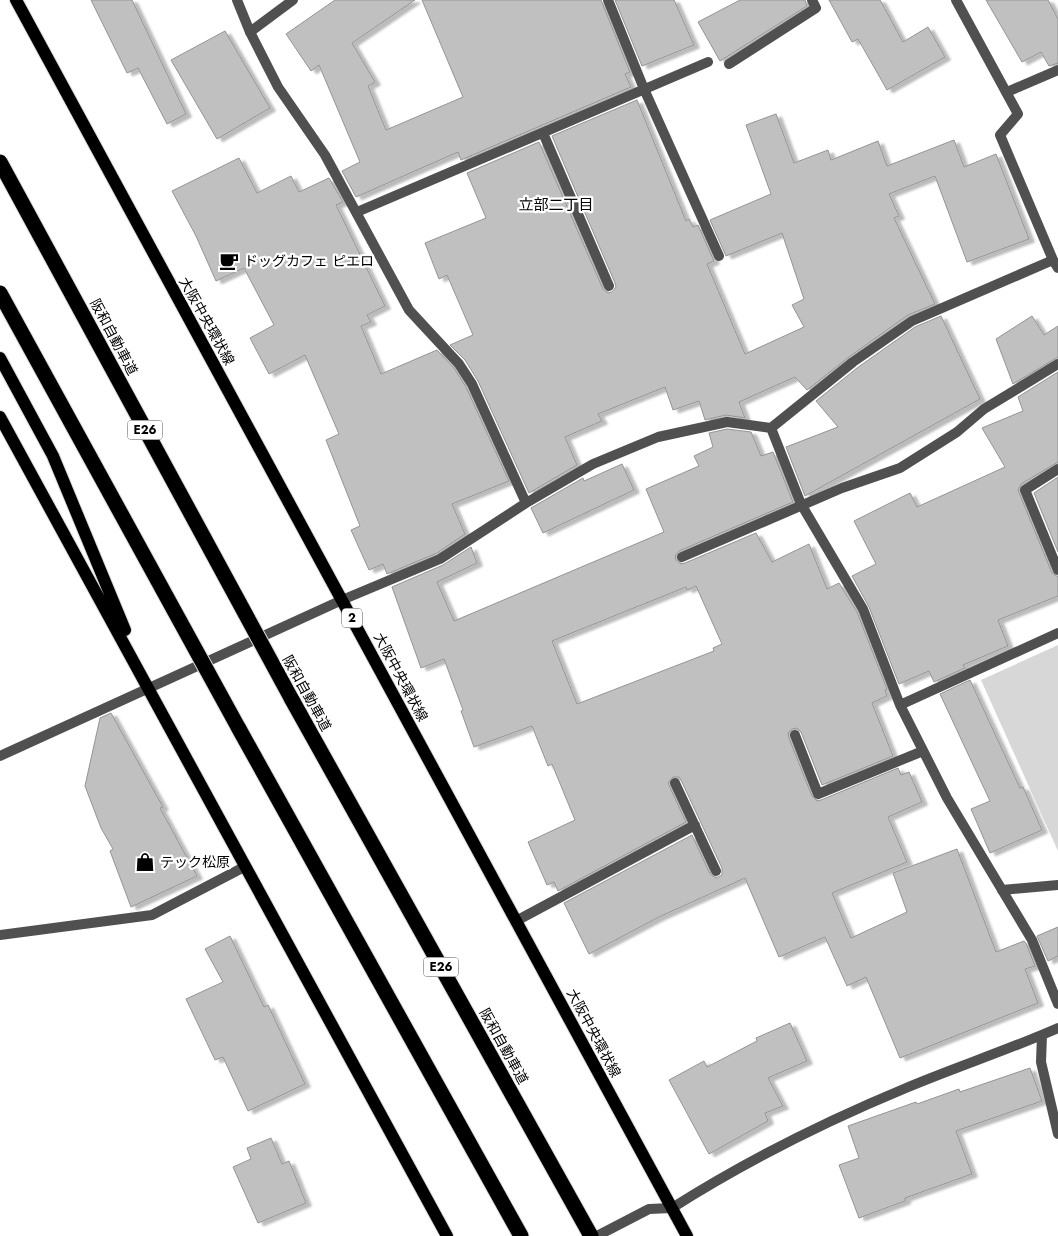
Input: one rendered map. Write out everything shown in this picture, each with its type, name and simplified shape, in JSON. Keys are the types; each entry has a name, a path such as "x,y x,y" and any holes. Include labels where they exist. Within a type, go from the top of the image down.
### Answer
{"highway":[{"name":"阪和自動車道","path":"0,162 291,698 591,1236"},
{"path":"0,293 242,736 521,1236"}],"main road":[{"name":"大阪中央環状線","path":"16,0 687,1236"},
{"path":"0,358 53,456 149,687"},
{"path":"0,417 447,1236"}],"street":[{"path":"237,0 250,32 278,86 325,155 410,310 459,364 472,384 526,503"},
{"path":"250,32 294,0"},
{"path":"608,0 644,89 720,256"},
{"path":"729,64 816,8 812,0"},
{"path":"0,756 342,600 440,559 526,503 593,464 658,437 727,422 771,428 853,362 912,321 1055,264 1000,135 1018,114 956,0"},
{"path":"357,212 708,62"},
{"path":"1007,92 1058,70"},
{"path":"543,133 609,286"},
{"path":"682,556 801,504 900,468 957,432 984,409 1058,364"},
{"path":"771,428 801,504 863,609 900,705 947,798 1032,940 1058,1004"},
{"path":"1058,469 1024,490 1058,570"},
{"path":"900,705 1058,633"},
{"path":"795,735 818,794 923,751"},
{"path":"675,783 716,871"},
{"path":"516,921 695,825"},
{"path":"0,935 152,915 246,866"},
{"path":"1002,890 1058,886"},
{"path":"597,1236 649,1209 672,1208 715,1181 806,1132 906,1088 1058,1028"},
{"path":"1042,1035 1041,1062 1058,1134"}],"shaded area":[{"path":"1058,645 1058,851 981,680"}],"building":[{"path":"91,0 132,0 186,114 167,124 138,68 127,73"},
{"path":"335,0 415,0 352,43 375,82 368,86 386,130 463,97 422,0 601,0 630,72 625,74 631,87 461,160 458,152 356,197 342,171 360,162 319,65 311,71 286,34"},
{"path":"615,0 674,0 694,45 642,66"},
{"path":"740,0 805,0 807,6 720,61 698,22"},
{"path":"829,0 880,0 903,42 928,27 945,57 887,90 858,39 852,42"},
{"path":"986,0 1048,0 1058,19 1058,63 1049,66 1041,52 1022,62"},
{"path":"225,31 270,108 217,139 171,60"},
{"path":"637,100 686,221 689,219 693,227 698,225 714,261 707,264 745,354 804,327 792,305 804,299 782,233 726,256 710,220 771,194 746,125 776,114 794,163 828,150 831,160 878,141 887,166 954,140 964,167 996,154 1029,239 967,262 935,176 889,194 899,216 894,218 935,304 908,315 807,390 795,377 739,402 745,418 726,415 705,420 699,401 673,410 665,387 598,414 602,421 565,437 577,465 529,493 478,381 465,360 450,345 473,335 447,275 439,279 425,243 486,218 467,173 539,142 603,289 608,293 612,292 616,287 615,283 552,136"},
{"path":"239,158 257,193 291,176 299,192 329,178 343,202 336,205 385,306 367,315 371,322 361,326 381,374 437,350 454,368 466,387 509,481 452,504 465,534 437,553 387,574 383,564 369,570 351,530 360,526 326,440 339,434 305,355 269,374 250,338 274,325 244,268 216,281 196,236 172,191"},
{"path":"941,316 980,399 805,496 786,447 838,427 816,401 857,368 915,327"},
{"path":"1032,316 1044,335 1058,326 1058,357 1013,384 996,339"},
{"path":"1058,372 1058,462 1021,484 1018,490 1052,573 1058,577 1058,596 998,620 1008,646 963,665 965,668 934,682 929,671 899,684 869,607 852,576 876,564 854,521 910,493 917,507 1005,467 982,428 1023,411 1018,397"},
{"path":"727,429 751,432 761,456 773,452 793,502 679,551 675,556 676,560 681,564 685,563 756,533 772,562 809,544 827,589 839,583 857,612 887,689 885,690 887,696 872,703 893,756 822,785 801,732 797,728 792,729 788,733 812,796 817,801 821,800 898,768 901,775 909,772 922,802 888,817 907,862 832,893 851,938 907,912 893,873 957,849 996,952 1024,941 1026,943 1035,966 1025,969 1038,1003 900,1058 866,977 847,986 825,937 779,957 745,878 659,917 589,954 564,903 692,835 710,874 716,878 722,875 722,868 681,780 679,777 673,777 668,783 686,822 558,891 554,882 547,885 528,842 575,820 552,764 548,766 532,726 474,747 461,711 463,710 444,659 421,668 392,587 443,565 471,547 477,563 437,582 454,621 664,532 646,489 699,466 694,456 713,447 709,433","holes":["696,586 722,644 713,648 714,651 577,704 552,641 686,587 687,590"]},
{"path":"622,464 634,490 543,533 531,508 583,478 584,481"},
{"path":"1058,477 1058,552 1034,493"},
{"path":"970,680 1020,788 1023,787 1042,830 990,853 971,809 990,801 940,694"},
{"path":"111,713 163,807 160,808 197,876 131,907 110,851 113,849 101,828 85,786 100,718"},
{"path":"1058,927 1058,956 1048,961 1037,936"},
{"path":"230,936 264,1007 268,1005 305,1084 248,1111 223,1057 215,1060 186,999 223,982 205,949"},
{"path":"790,1023 807,1061 768,1078 783,1106 765,1113 768,1121 709,1154 669,1080 704,1061 707,1067 757,1041 756,1038"},
{"path":"1030,1068 1042,1101 956,1131 972,1174 905,1198 905,1201 859,1218 839,1165 859,1158 848,1126 916,1102 917,1104 959,1089 960,1092"},
{"path":"271,1138 282,1164 289,1161 306,1203 258,1223 233,1167 251,1159 247,1148"}],"place":[{"name":"ドッグカフェ ピエロ","path":"229,261"},
{"name":"テック松原","path":"145,862"}],"district":[{"name":"立部二丁目","path":"556,205"}]}
